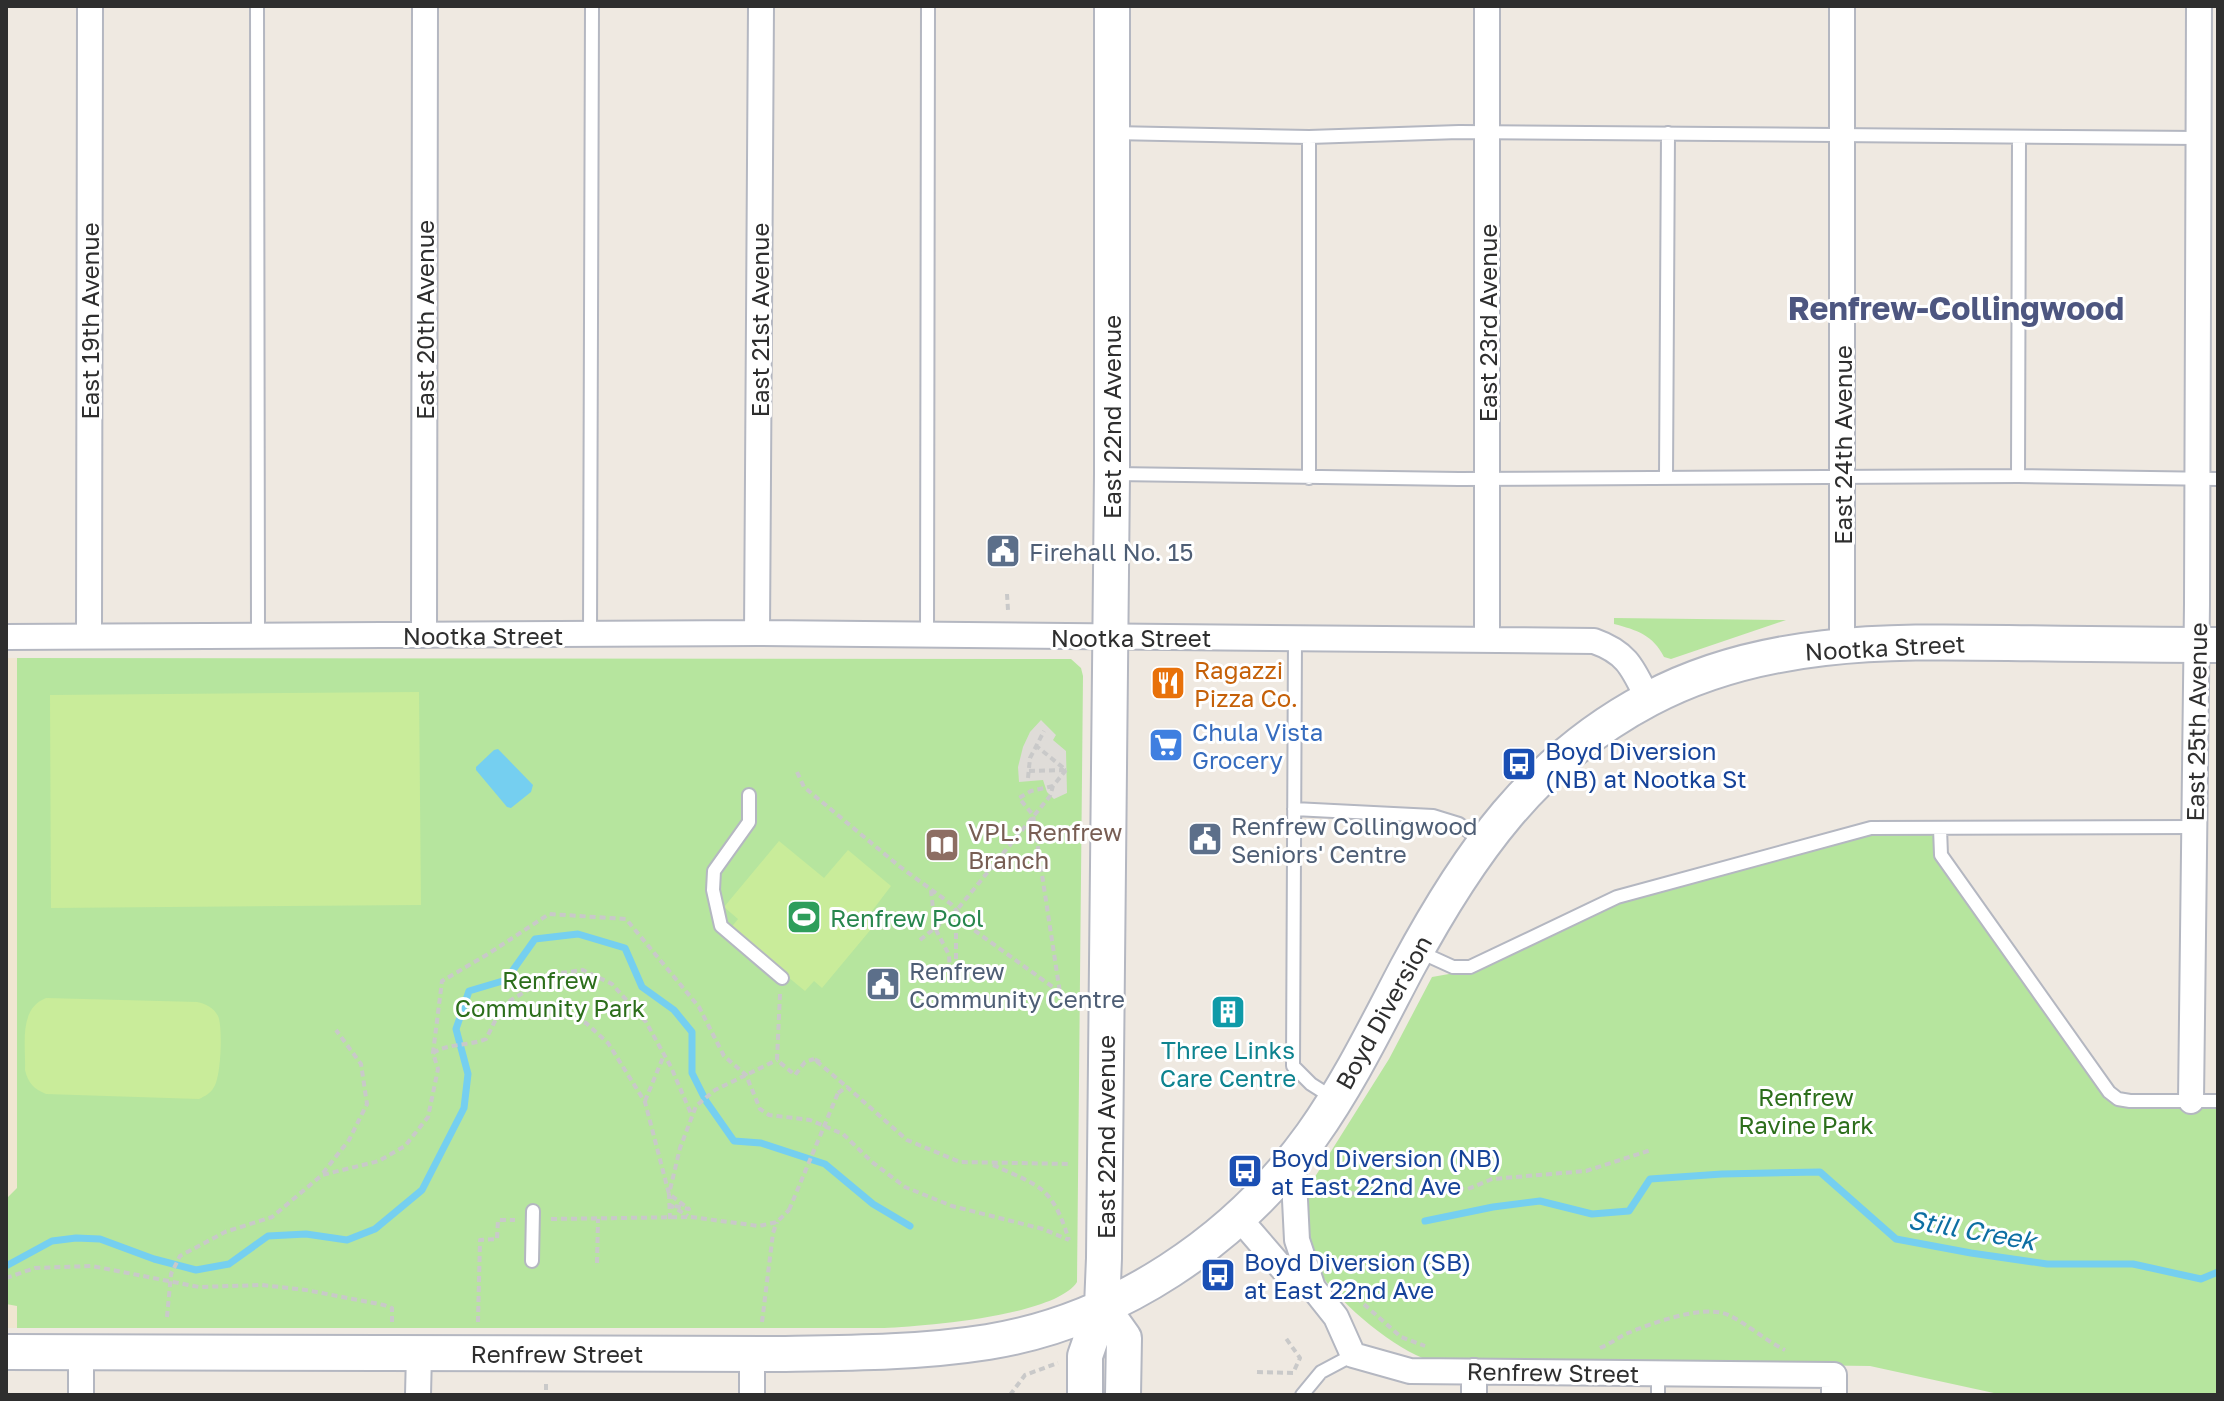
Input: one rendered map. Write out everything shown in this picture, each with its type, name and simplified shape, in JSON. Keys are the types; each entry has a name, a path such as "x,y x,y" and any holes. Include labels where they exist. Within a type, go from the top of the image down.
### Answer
{"street":[{"name":"East 19th Avenue","path":"89,636 90,6"},
{"name":"East 20th Avenue","path":"424,635 425,6"},
{"name":"East 21st Avenue","path":"757,633 761,6"},
{"name":"East 22nd Avenue","path":"1085,1395 1085,1356 1102,1307 1112,474 1112,6"},
{"name":"East 23rd Avenue","path":"1487,6 1487,640"},
{"name":"East 24th Avenue","path":"1842,6 1842,645"},
{"name":"East 25th Avenue","path":"2191,1101 2195,827 2207,645 2208,479 2199,138 2199,6"},
{"name":"Nootka Street","path":"6,637 757,633 1594,641 1615,649 1629,664 1648,699 1715,671 1779,654 1842,645 1900,642 2207,645"},
{"name":"Boyd Diversion","path":"1102,1307 1165,1275 1238,1217 1293,1160 1335,1099 1440,908 1483,842 1548,771 1612,721 1648,699"},
{"path":"1293,1160 1297,1240 1313,1288 1336,1317 1353,1355"},
{"path":"1238,1217 1288,1275 1313,1288"},
{"name":"Renfrew Street","path":"6,1352 419,1353 757,1338 941,1349 1059,1326 1102,1307"},
{"path":"1102,1307 1124,1338 1123,1395"},
{"path":"752,1395 757,1338"},
{"path":"81,1352 81,1395"},
{"path":"418,1395 419,1353"},
{"name":"Renfrew Street","path":"1353,1355 1410,1371 1474,1383 1658,1384 1801,1373 1834,1385"}],"lane":[{"path":"257,6 258,636"},
{"path":"590,635 592,6"},
{"path":"927,636 928,6"},
{"path":"1110,133 1309,137 1487,132 2199,138"},
{"path":"1666,477 1668,133"},
{"path":"1309,137 1309,478"},
{"path":"2018,476 2019,138"},
{"path":"1112,474 1309,478 1842,479 2018,476 2208,479"},
{"path":"1295,638 1293,1066 1311,1084 1335,1099"},
{"path":"749,795 749,822 714,871 713,890 721,926 782,978"},
{"path":"1294,809 1433,816 1459,824 1483,842"},
{"path":"1417,950 1453,967 1470,967 1617,897 1871,828 2195,827"},
{"path":"1940,828 1941,855 2109,1092 2118,1099 2130,1101 2218,1101"},
{"path":"532,1261 533,1215"},
{"path":"1302,1395 1321,1372 1353,1355"}],"path":[{"path":"1007,594 1008,610"},
{"path":"1028,778 1035,745 1044,731"},
{"path":"1035,745 1068,770"},
{"path":"1028,771 1068,770"},
{"path":"920,940 956,911 1068,770"},
{"path":"797,772 804,787 956,911 971,928 1068,998"},
{"path":"1053,786 1031,791 1019,798 1033,815 1061,995"},
{"path":"931,890 935,928 949,955 950,974 956,976 956,911"},
{"path":"322,1175 379,1161 405,1146 428,1117 438,1069 433,1053 442,981 549,914 626,919 699,1007 724,1056 746,1075 760,1109 769,1115 810,1120 843,1134 872,1162 905,1187 952,1206 1043,1229 1069,1240 1059,1209 1050,1196 1035,1183 991,1164"},
{"path":"433,1053 441,1048 486,1039 503,1005 554,974 583,970 612,984 646,1022 692,1116"},
{"path":"777,1060 782,978"},
{"path":"503,1005 556,1013 586,1023 608,1043 645,1102 669,1194 670,1219"},
{"path":"167,1317 171,1274 180,1256 225,1232 272,1217 322,1175 349,1140 367,1104 361,1064 336,1030"},
{"path":"645,1102 664,1055"},
{"path":"777,1060 795,1075 805,1062 814,1059 820,1062"},
{"path":"814,1059 907,1140 960,1162 1070,1164"},
{"path":"669,1194 696,1106 715,1090 777,1060"},
{"path":"757,1338 773,1233 777,1222 789,1210 838,1093 847,1087"},
{"path":"1314,1194 1365,1193 1378,1196 1384,1183 1428,1191 1438,1188 1468,1189 1492,1179 1586,1171 1651,1150"},
{"path":"669,1194 689,1209 670,1205"},
{"path":"670,1205 691,1217"},
{"path":"478,1322 480,1240 497,1239 498,1220 533,1215 598,1219 691,1217 759,1226 777,1222"},
{"path":"597,1263 598,1219"},
{"path":"6,1278 35,1268 78,1266 199,1287 262,1285 306,1290 392,1308 392,1328"},
{"path":"1348,1290 1401,1337 1426,1346"},
{"path":"1594,1349 1604,1347 1627,1333 1709,1311 1723,1313 1744,1323 1760,1337 1792,1354 1801,1373"},
{"path":"1257,1372 1293,1373 1300,1358 1285,1337"},
{"path":"1010,1395 1025,1375 1060,1363"},
{"path":"546,1384 546,1395"}],"shaded area":[{"path":"6,658 17,658 17,1328 6,1328"},
{"path":"1041,720 1056,735 1053,740 1066,751 1067,793 1054,799 1047,792 1043,780 1019,782 1018,767 1023,747 1030,732"}],"green space":[{"path":"1614,618 1786,620 1671,659 1664,657 1644,634 1614,624"},
{"name":"Renfrew Community Park","path":"17,658 1071,659 1081,668 1083,676 1077,1282 1064,1294 1017,1311 957,1322 884,1328 17,1328 17,1306 6,1304 6,1199 17,1188"},
{"path":"419,692 421,905 51,908 50,695"},
{"name":"Renfrew Ravine Park","path":"1871,828 1940,828 1941,855 2118,1099 2218,1101 2218,1395 2003,1395 1870,1366 1428,1360 1376,1330 1325,1280 1314,1263 1306,1238 1310,1188 1389,1059 1432,977 1483,968 1481,962 1617,897"},
{"name":"Renfrew Pool","path":"779,841 824,878 848,850 891,886 869,915 877,922 822,988 814,981 805,991 730,929 738,919 724,907"},
{"path":"46,998 197,1002 209,1006 218,1016 220,1030 220,1063 214,1087 199,1099 42,1092 32,1085 26,1075 25,1029 31,1010"}],"water":[{"path":"498,749 533,785 531,792 511,808 476,770"}],"waterway":[{"name":"Still Creek","path":"6,1266 52,1241 76,1238 100,1239 154,1259 196,1270 229,1264 268,1236 306,1234 347,1240 375,1229 422,1190 464,1108 468,1074 456,1029 469,991 506,980 535,939 578,934 625,948 642,987 674,1010 692,1032 692,1073 706,1101 734,1141 761,1143 825,1164 873,1204 910,1226"},
{"name":"Still Creek","path":"1425,1221 1540,1201 1592,1214 1629,1211 1650,1179 1820,1172 1896,1239 2047,1264 2133,1264 2201,1279 2218,1272"}],"place":[{"name":"Firehall No. 15","path":"1003,551"},
{"name":"Ragazzi Pizza Co.","path":"1168,683"},
{"name":"Chula Vista Grocery","path":"1166,745"},
{"name":"Boyd Diversion (NB) at Nootka St","path":"1519,764"},
{"name":"Renfrew Collingwood Seniors' Centre","path":"1205,839"},
{"name":"VPL: Renfrew Branch","path":"942,845"},
{"name":"Renfrew Pool","path":"804,917"},
{"name":"Renfrew Community Centre","path":"883,984"},
{"name":"Three Links Care Centre","path":"1228,1012"},
{"name":"Boyd Diversion (NB) at East 22nd Ave","path":"1245,1171"},
{"name":"Boyd Diversion (SB) at East 22nd Ave","path":"1218,1275"}],"district":[{"name":"Renfrew-Collingwood","path":"1956,308"}]}
